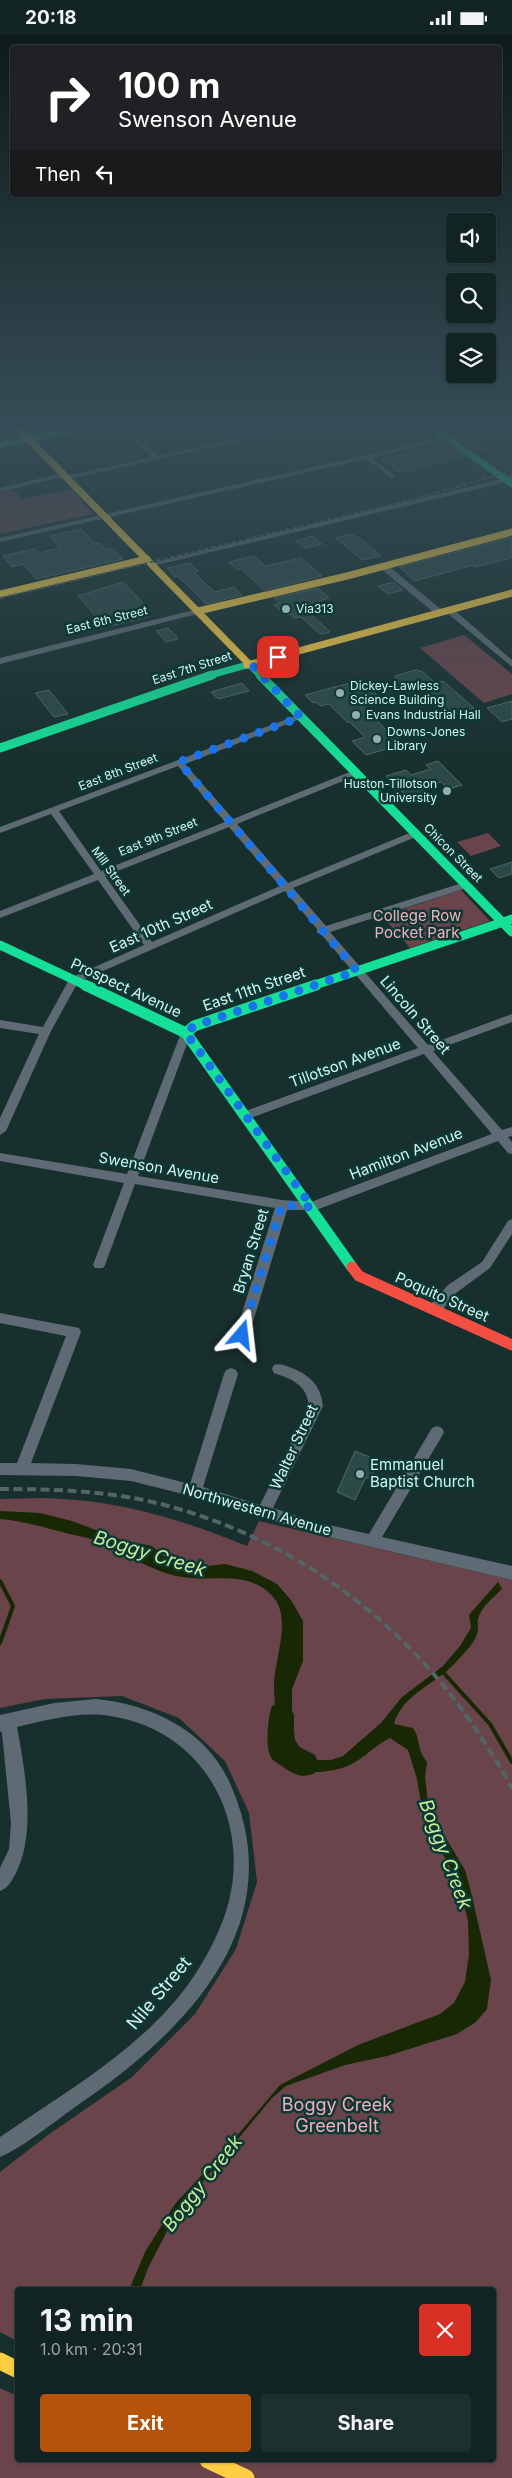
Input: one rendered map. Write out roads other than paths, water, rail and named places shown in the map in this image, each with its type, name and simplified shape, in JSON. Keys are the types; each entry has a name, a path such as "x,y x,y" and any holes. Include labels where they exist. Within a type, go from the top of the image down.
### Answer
{"street":[{"name":"Chicon Street","path":"131,542 415,834 466,885 507,920 512,932"},
{"path":"0,594 238,542"},
{"name":"East 6th Street","path":"0,661 474,542"},
{"path":"383,566 512,663"},
{"name":"East 7th Street","path":"0,748 178,685 512,593"},
{"name":"East 8th Street","path":"0,830 301,717"},
{"name":"Lincoln Street","path":"179,762 286,887 321,931 425,1050 506,1134 512,1150"},
{"name":"East 9th Street","path":"0,915 355,773"},
{"name":"Mill Street","path":"53,810 150,947"},
{"name":"East 10th Street","path":"74,980 286,887 415,834"},
{"path":"321,931 466,885"},
{"name":"East 11th Street","path":"186,1033 194,1026 507,920"},
{"name":"Prospect Avenue","path":"0,945 186,1033 244,1116 312,1207 359,1276"},
{"path":"0,1131 46,1031 74,980"},
{"name":"Tillotson Avenue","path":"244,1116 512,1019"},
{"path":"0,1024 46,1031"},
{"path":"99,1265 186,1033"},
{"name":"Hamilton Avenue","path":"312,1207 506,1134"},
{"name":"Swenson Avenue","path":"0,1157 282,1205 312,1207"},
{"name":"Bryan Street","path":"242,1335 282,1205"},
{"path":"434,1310 452,1289 486,1265 512,1224"},
{"name":"Poquito Street","path":"359,1276 434,1310 510,1340"},
{"path":"0,1318 74,1332 22,1469"},
{"name":"Walter Street","path":"262,1513 316,1407 316,1397 312,1387 302,1378 280,1369"},
{"path":"195,1491 231,1374"},
{"path":"372,1541 437,1432"},
{"name":"Northwestern Avenue","path":"0,1469 130,1475 195,1491 262,1513 372,1541 512,1573"},
{"name":"Nile Street","path":"0,2148 119,2065 162,2027 197,1985 225,1939 240,1889 242,1848 235,1814 220,1779 200,1753 176,1732 142,1715 107,1708 70,1709 4,1722"},
{"path":"0,1883 9,1870 18,1848 19,1825 4,1722"},
{"path":"0,2361 15,2368"},
{"path":"212,2462 246,2478"}],"water":[{"path":"0,1511 40,1513 72,1521 122,1540 152,1546 170,1561 200,1567 225,1564 252,1571 277,1584 291,1600 303,1621 303,1661 292,1689 292,1712 295,1740 308,1760 331,1760 343,1756 381,1723 402,1697 442,1667 460,1646 471,1628 469,1615 498,1582 502,1589 482,1610 478,1619 477,1634 468,1649 448,1669 412,1697 398,1714 394,1724 413,1728 416,1733 421,1752 427,1762 425,1777 429,1810 465,1870 491,1980 487,2009 476,2022 457,2034 387,2056 345,2065 286,2086 272,2098 176,2214 148,2268 141,2287 130,2287 145,2252 175,2204 225,2150 280,2085 358,2045 440,2014 454,2003 465,1982 469,1955 468,1921 458,1881 437,1844 422,1809 417,1779 408,1750 390,1738 349,1766 324,1772 299,1770 294,1767 284,1753 278,1729 274,1693 282,1623 276,1600 267,1591 247,1581 237,1579 194,1578 173,1575 152,1568 96,1540 28,1523 0,1519"}],"waterway":[{"path":"0,1581 13,1606 0,1643"},
{"path":"441,1670 490,1724 512,1762"},
{"name":"Boggy Creek","path":"281,1715 281,1750 302,1764 306,1764"}],"railway":[{"path":"0,598 236,542"},
{"path":"0,1489 108,1494 172,1507 218,1522 263,1542 305,1565 345,1592 382,1622 417,1655 477,1731 512,1789"}],"place":[{"name":"Via313","path":"286,609"},
{"name":"Dickey-Lawless Science Building","path":"340,693"},
{"name":"Evans Industrial Hall","path":"356,715"},
{"name":"Downs-Jones Library","path":"377,739"},
{"name":"Huston-Tillotson University","path":"447,791"},
{"name":"Emmanuel Baptist Church","path":"360,1474"}],"park label":[{"name":"College Row Pocket Park","path":"417,924"},
{"name":"Boggy Creek Greenbelt","path":"337,2116"}]}
